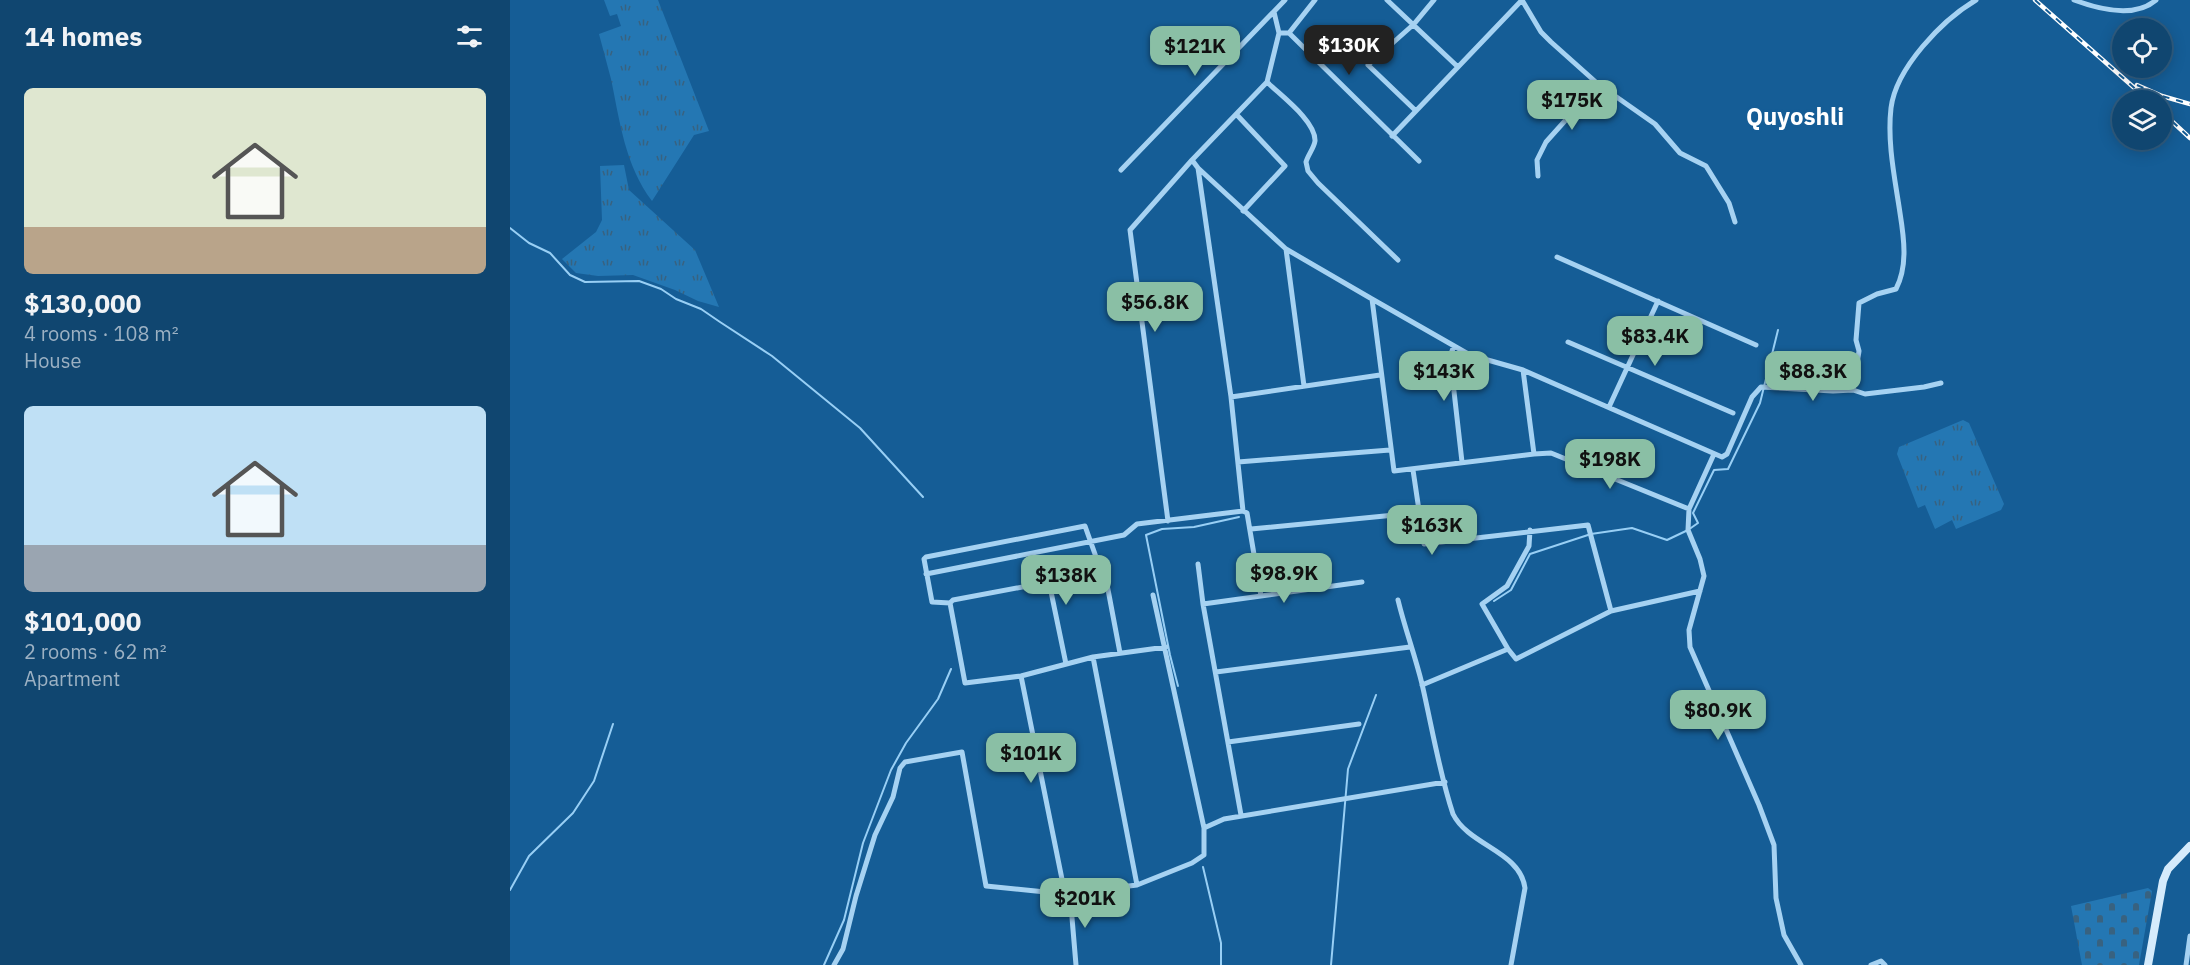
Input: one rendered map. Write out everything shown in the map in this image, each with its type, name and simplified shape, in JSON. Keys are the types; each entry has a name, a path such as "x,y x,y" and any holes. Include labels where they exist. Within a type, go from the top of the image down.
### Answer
{"main road":[{"path":"2148,965 2163,881 2168,870 2190,846"}],"street":[{"path":"1121,170 1285,0"},
{"path":"1289,33 1315,0"},
{"path":"1387,0 1458,67"},
{"path":"1416,111 1368,65 1414,24 1434,0"},
{"path":"1392,136 1522,0 1541,32 1598,84 1655,124 1680,153 1706,166 1729,203 1735,222"},
{"path":"1852,390 1859,351 1856,340 1859,303 1896,288 1902,276 1904,237 1890,149 1891,107 1903,74 1932,36 1976,0"},
{"path":"2074,0 2107,10 2135,10 2154,1"},
{"path":"1168,521 1130,230 1192,160 1267,82 1279,33 1274,12"},
{"path":"1279,33 1289,33 1419,161"},
{"path":"1267,82 1309,123 1315,136 1315,144 1306,162 1308,171 1398,260"},
{"path":"1538,176 1537,160 1546,142 1598,84"},
{"path":"1237,115 1286,166 1244,211"},
{"path":"1192,160 1286,249 1470,355 1523,370 1722,457 1727,454 1752,397 1761,387 1852,390 1865,394 1941,383"},
{"path":"1198,168 1231,397 1243,512"},
{"path":"1286,249 1304,386"},
{"path":"1557,257 1756,345"},
{"path":"1372,299 1394,471 1551,453 1689,509"},
{"path":"1609,407 1658,301"},
{"path":"1568,342 1733,413"},
{"path":"1454,346 1450,356 1462,462"},
{"path":"1523,370 1534,454"},
{"path":"1231,397 1380,375"},
{"path":"1238,462 1390,450"},
{"path":"1714,454 1689,509 1688,530 1700,559 1704,576 1689,630 1690,647 1760,805 1774,844 1776,898 1784,935 1801,965"},
{"path":"1413,470 1424,544 1588,525 1611,611"},
{"path":"926,574 1124,535 1137,524 1243,512 1247,513 1251,529 1261,596"},
{"path":"1251,529 1405,514"},
{"path":"1101,571 953,600 950,603 932,602 924,559 927,556 1087,527 1101,571 1106,579 1120,652"},
{"path":"1530,531 1529,546 1507,586 1482,604 1516,659 1611,611 1700,591"},
{"path":"1198,564 1203,604 1241,815"},
{"path":"1049,582 1066,664"},
{"path":"1203,604 1362,582"},
{"path":"834,965 843,949 856,896 875,835 893,797 900,768 905,762 962,752 986,886 1068,894 1137,885 1192,863 1204,855 1204,828 1153,595"},
{"path":"1398,600 1422,685 1432,735 1453,814 1461,826 1503,855 1523,876 1525,888 1511,965"},
{"path":"950,603 965,683 1022,676 1093,657 1166,646"},
{"path":"1216,672 1410,647"},
{"path":"1422,685 1508,649"},
{"path":"1093,657 1137,885"},
{"path":"1022,676 1068,894 1076,965"},
{"path":"1228,742 1359,724"},
{"path":"1204,828 1224,819 1241,815 1445,782"},
{"path":"2186,965 2190,936"},
{"path":"1871,965 1881,961 1885,965"}],"green space":[{"path":"604,0 658,0 709,131 694,135 652,201 635,173 621,127 599,34 621,26 617,14 610,16"},
{"path":"624,165 629,190 695,250 719,307 633,275 598,276 576,273 562,259 596,232 602,220 600,166"},
{"path":"1963,420 1969,423 2004,504 2001,510 1956,529 1952,520 1935,529 1925,505 1918,508 1897,454 1899,447"},
{"path":"2148,888 2152,891 2139,965 2082,965 2071,906"}],"waterway":[{"path":"510,228 529,243 550,253 570,275 585,282 639,281 701,309 772,356 860,428 923,497"},
{"path":"1494,601 1511,590 1530,554 1591,534 1632,528 1667,540 1698,523 1693,513 1714,470 1728,469 1760,403 1778,330"},
{"path":"1178,686 1146,535 1162,529 1194,527 1239,517"},
{"path":"824,965 844,920 863,843 891,770 906,743 938,699 951,669"},
{"path":"1331,965 1348,769 1376,695"},
{"path":"510,890 529,856 573,813 594,781 613,724"},
{"path":"1203,867 1221,943 1221,965"}],"railway":[{"path":"2035,0 2137,90"},
{"path":"2137,85 2162,96 2190,104"},
{"path":"2172,121 2190,138"}],"district":[{"name":"Quyoshli","path":"1795,117"}]}
